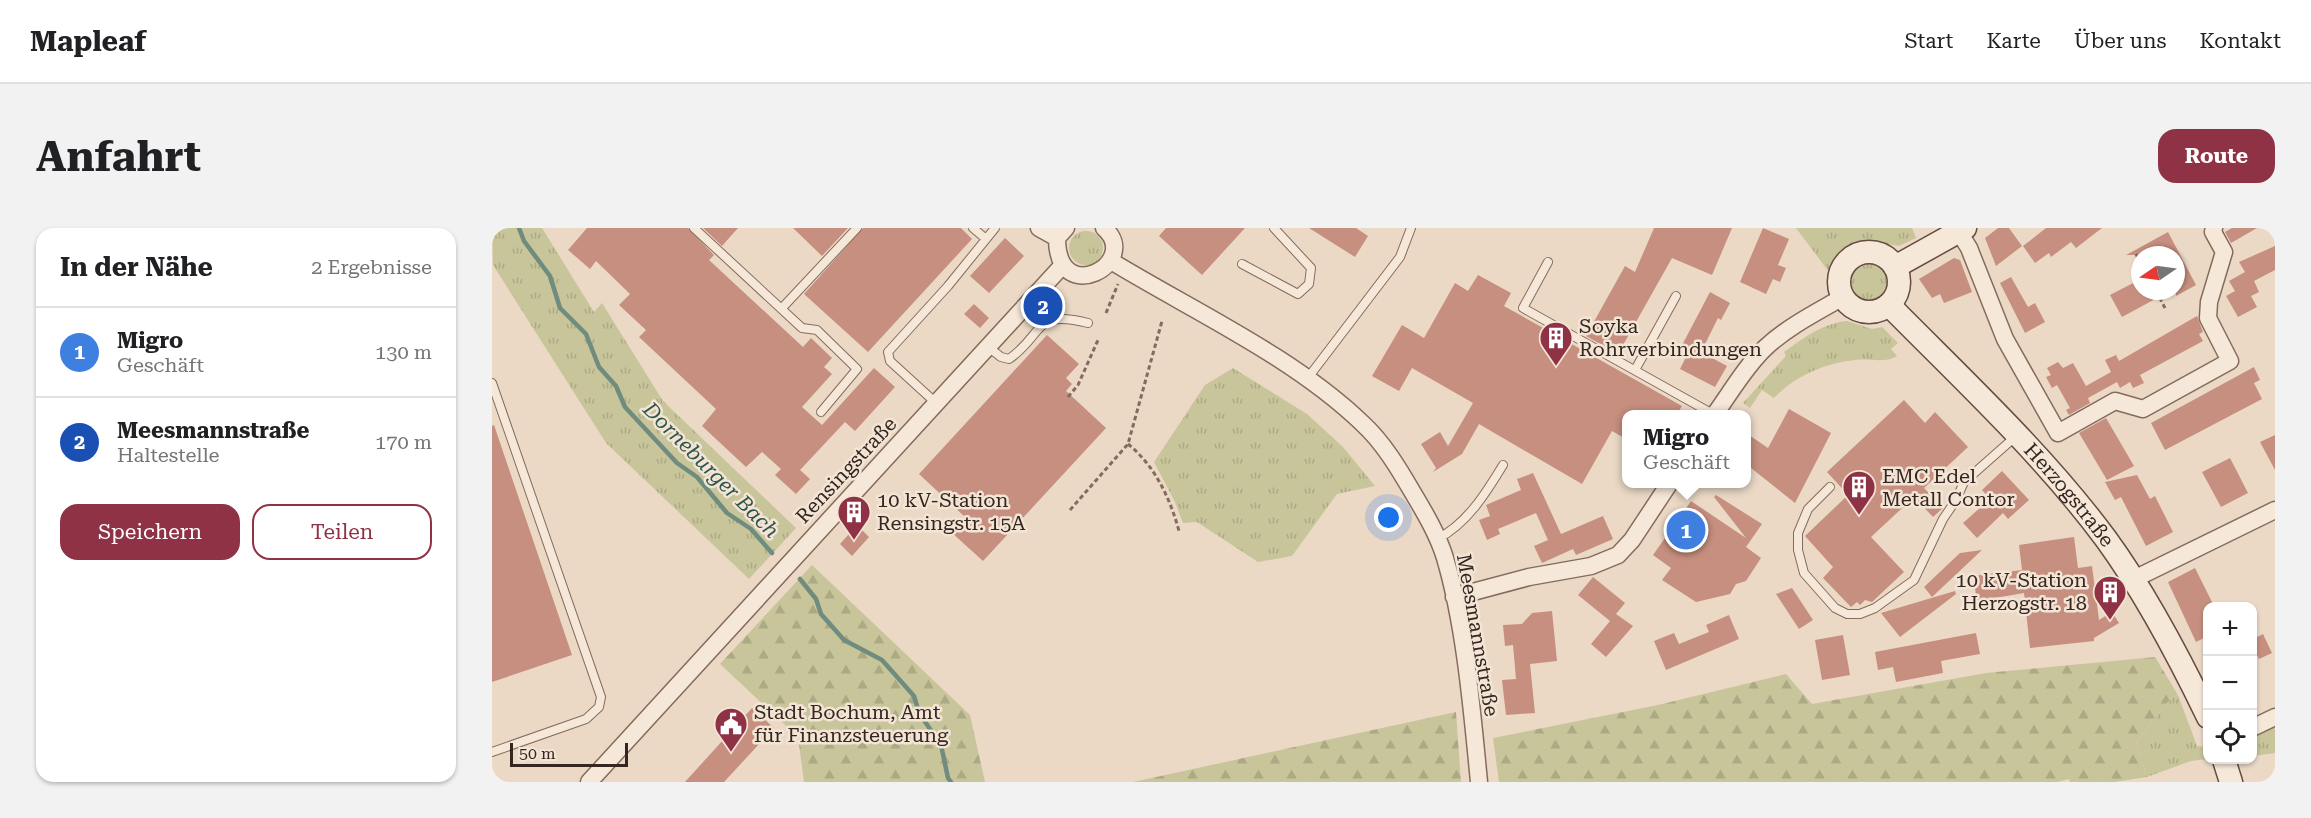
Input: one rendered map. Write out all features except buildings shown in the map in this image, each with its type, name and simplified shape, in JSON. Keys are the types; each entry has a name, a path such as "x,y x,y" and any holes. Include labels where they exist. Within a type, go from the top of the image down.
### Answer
{"street":[{"path":"1039,228 1062,233 1058,258 1062,266 1076,274 1089,276 1102,271 1111,261 1113,240 1104,228"},
{"name":"Herzogstraße","path":"1962,230 2005,339 2058,433 2115,401 2143,409 2230,361 2208,318 2209,302 2224,252 2213,232 2214,228"},
{"path":"1895,267 1962,230"},
{"path":"1868,252 1882,255 1895,267 1899,287 1889,305 1880,310 1862,312 1852,307 1843,297 1840,277 1849,260 1858,254 1868,252"},
{"name":"Meesmannstraße","path":"1111,261 1220,324 1307,379 1364,424 1399,470 1426,514 1445,556 1454,597 1479,782"},
{"name":"Rensingstraße","path":"589,782 1062,266"},
{"path":"1717,410 1748,367 1766,347 1796,325 1843,297"},
{"name":"Herzogstraße","path":"1889,305 2016,436 2083,510 2132,580 2204,710"},
{"path":"1454,597 1529,577 1591,566 1618,555 1632,540 1667,488"},
{"path":"2132,580 2275,510"},
{"path":"2257,726 2275,717"},
{"path":"2225,764 2230,782"}],"lane":[{"path":"694,228 802,328 817,330 857,369 821,412"},
{"path":"782,308 857,228"},
{"path":"973,228 986,239"},
{"path":"936,403 890,361 888,352 948,286 994,228"},
{"path":"1242,264 1298,294 1309,284 1311,268 1274,228"},
{"path":"1307,379 1400,257 1412,228"},
{"path":"1548,262 1523,308 1707,410"},
{"path":"1635,370 1676,296"},
{"path":"988,347 1001,357 1009,359 1041,326 1051,320 1064,318 1088,323"},
{"path":"492,383 601,697 599,707 586,719 492,752"},
{"path":"1830,487 1808,509 1798,533 1798,550 1804,573 1835,608 1847,614 1860,614 1875,608 1914,580 1942,519 1956,500 1964,482 2016,436"},
{"path":"1437,539 1454,530 1487,491 1503,465"}],"path":[{"path":"1106,313 1116,286 1129,272"},
{"path":"2161,300 2165,308"},
{"path":"1070,510 1128,444 1162,321"},
{"path":"1068,397 1078,385 1098,340"},
{"path":"1128,444 1140,454 1165,491 1179,531"}],"green space":[{"path":"492,228 542,228 594,312 602,303 663,401 796,528 749,579 606,443 493,265"},
{"path":"1796,228 1912,228 1916,238 1899,246 1870,241 1853,244 1836,256 1829,272"},
{"path":"1086,231 1098,236 1103,248 1098,260 1086,265 1074,260 1069,248 1074,236"},
{"path":"1870,263 1883,269 1889,282 1883,295 1870,301 1857,295 1851,282 1857,269"},
{"path":"1847,321 1872,329 1882,327 1898,343 1891,349 1897,356 1887,360 1855,360 1833,364 1801,377 1774,398 1762,390 1750,408 1743,403 1786,356 1784,352 1822,328"},
{"path":"1233,368 1307,414 1343,447 1375,486 1337,494 1292,556 1258,562 1197,522 1183,523 1154,462 1205,385"},
{"path":"812,565 970,715 985,782 804,782 798,737 720,664"},
{"path":"2155,657 2178,695 2171,698 2136,742 2147,777 2114,782 2070,782 2069,779 2057,782 1499,782 1493,738 1658,705 1786,674 1812,704 1986,673"},
{"path":"2178,695 2197,746 2203,747 2203,760 2191,761 2147,777 2136,742 2171,698"},
{"path":"1456,712 1461,782 1133,782 1442,715"},
{"path":"2275,725 2275,753 2257,755 2257,733"}],"waterway":[{"name":"Dorneburger Bach","path":"519,228 524,241 550,276 560,308 586,334 599,367 616,386 625,407 677,463 697,477 727,513 751,529 772,553"},
{"name":"Dorneburger Bach","path":"800,579 816,599 821,614 844,640 882,660 914,696 919,713 941,745 948,778 951,782"}],"place":[{"name":"Meesmannstraße","path":"1043,306"},
{"name":"Soyka Rohrverbindungen","path":"1556,367"},
{"name":"EMC Edel Metall Contor","path":"1859,516"},
{"name":"Migro","path":"1686,530"},
{"name":"10 kV-Station Rensingstr. 15A","path":"854,541"},
{"name":"10 kV-Station Herzogstr. 18","path":"2110,621"},
{"name":"Stadt Bochum, Amt für Finanzsteuerung","path":"731,753"}]}
